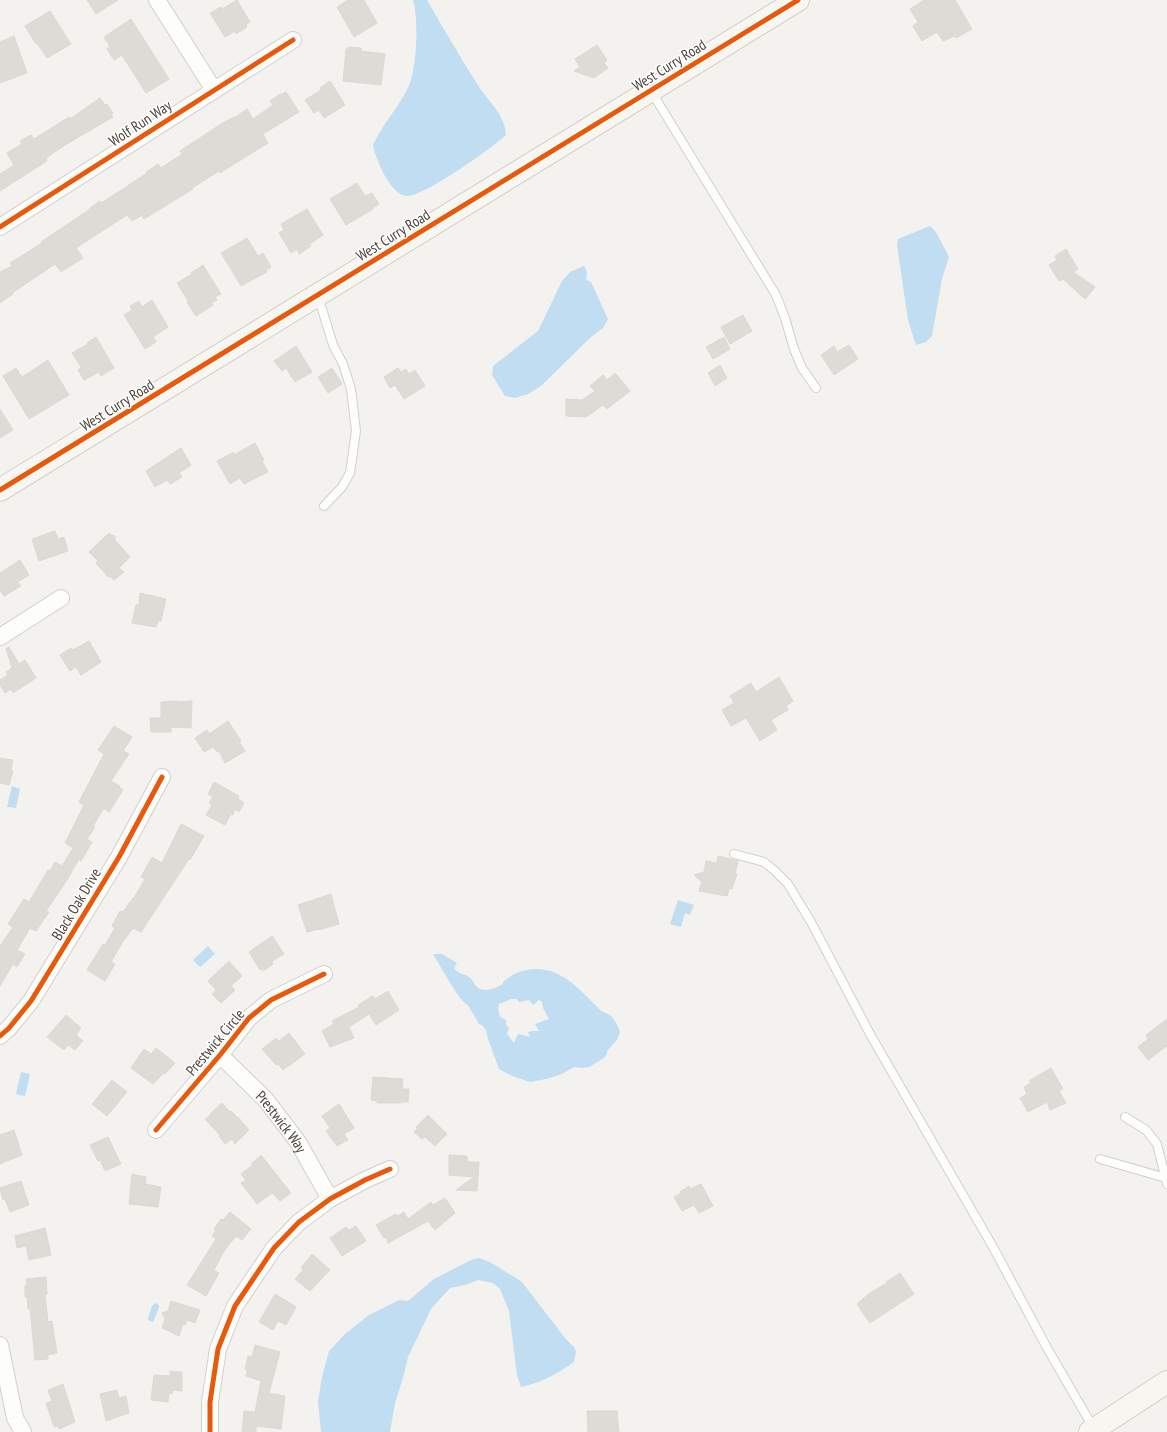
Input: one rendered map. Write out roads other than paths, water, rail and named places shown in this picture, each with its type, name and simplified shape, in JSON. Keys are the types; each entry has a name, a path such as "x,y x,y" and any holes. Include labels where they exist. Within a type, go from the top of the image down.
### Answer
{"street":[{"path":"157,0 214,90"},
{"name":"West Curry Road","path":"0,490 798,0"},
{"name":"Wolf Run Way","path":"0,227 293,40"},
{"path":"0,637 61,598"},
{"name":"Black Oak Drive","path":"0,1036 9,1028 31,1001 118,857 162,777"},
{"name":"Prestwick Circle","path":"156,1130 220,1055 249,1018 271,1000 324,974"},
{"name":"Prestwick Way","path":"220,1055 266,1100 298,1142 330,1199"},
{"path":"210,1432 210,1402 218,1349 235,1306 274,1248 299,1222 330,1199 365,1180 390,1169"},
{"path":"0,1344 15,1418 23,1432"},
{"path":"1092,1431 1167,1382"}],"lane":[{"path":"650,90 776,295 802,368 816,388"},
{"path":"318,295 333,345 343,364 351,389 356,431 350,473 342,487 324,506"},
{"path":"734,854 764,862 788,884 811,922 870,1034 989,1240 1092,1431"},
{"path":"1125,1117 1146,1130 1157,1144 1166,1181"},
{"path":"1100,1159 1166,1181"}],"water":[{"path":"413,0 427,0 472,76 500,115 506,135 443,180 416,194 407,196 395,190 390,183 380,167 373,145 403,97 410,82 416,46 416,20"},
{"path":"930,226 936,232 949,257 942,279 932,336 926,342 916,345 908,320 897,245 898,239"},
{"path":"584,266 587,272 586,280 591,282 608,319 603,328 591,337 541,386 528,394 515,398 505,396 492,375 493,366 538,331 562,281 570,272"},
{"path":"12,786 20,789 16,808 7,807"},
{"path":"678,900 694,905 690,915 685,913 681,927 670,924"},
{"path":"208,946 215,954 200,967 193,960"},
{"path":"433,954 442,954 457,963 454,968 460,973 468,976 476,986 482,990 490,990 500,986 503,982 519,972 532,969 543,969 554,972 573,983 600,1010 611,1016 620,1032 617,1040 607,1051 604,1058 589,1067 574,1067 562,1074 530,1082 512,1076 499,1069 486,1030 479,1024 468,1005 464,1003","holes":["511,999 517,999 519,1002 529,1000 533,1005 539,1000 542,1002 543,1008 549,1019 535,1024 539,1031 528,1032 530,1037 519,1034 514,1043 507,1034 509,1028 506,1025 506,1020 500,1017 498,1009 499,1004"]},
{"path":"21,1072 30,1074 25,1096 16,1094"},
{"path":"479,1258 490,1262 522,1282 565,1338 574,1347 576,1352 574,1362 549,1377 521,1387 517,1375 509,1311 500,1289 493,1283 478,1280 466,1285 450,1288 431,1309 408,1357 395,1403 390,1432 321,1432 318,1401 322,1377 329,1351 345,1334 369,1315 399,1300 408,1301 434,1279 471,1260"},
{"path":"155,1303 159,1305 159,1308 153,1322 148,1320 148,1318 152,1306"}]}
